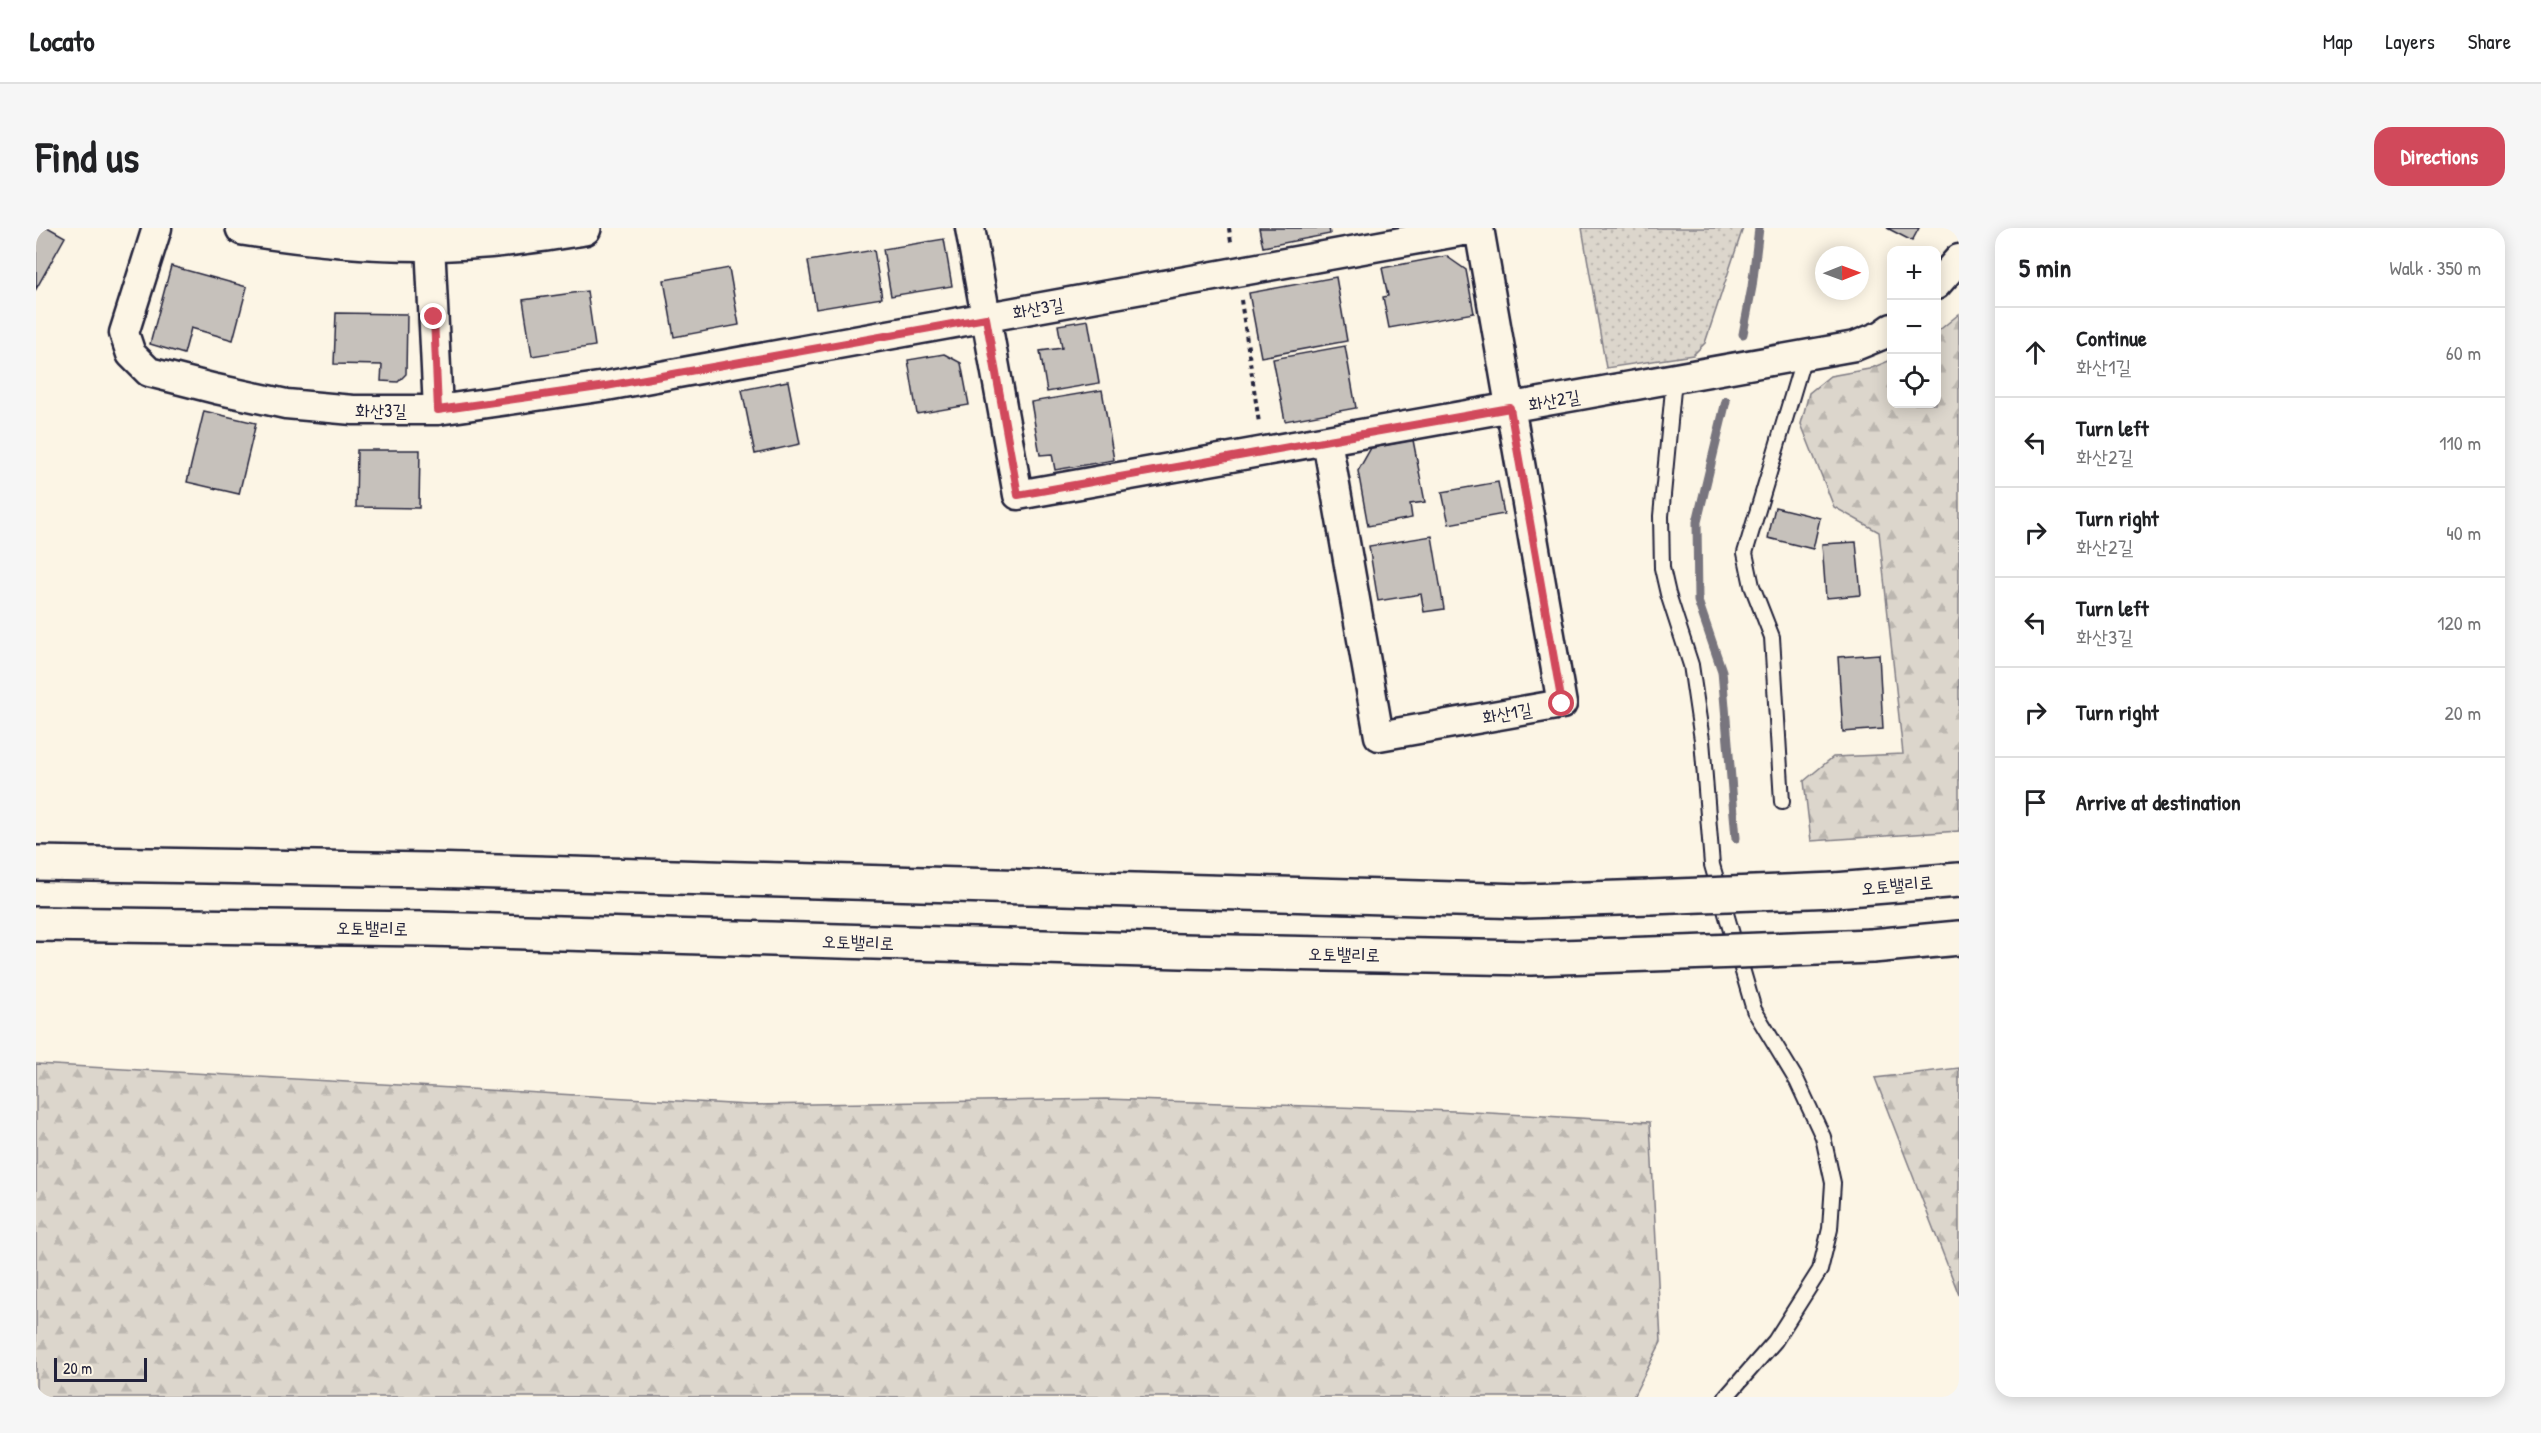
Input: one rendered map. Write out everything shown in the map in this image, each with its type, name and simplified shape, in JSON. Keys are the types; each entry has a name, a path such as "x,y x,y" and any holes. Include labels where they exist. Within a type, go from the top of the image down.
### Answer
{"main road":[{"path":"243,228 307,238 427,236 520,238 584,228"},
{"name":"오토밸리로","path":"36,863 428,870 1525,901 1835,890 1959,880"},
{"name":"오토밸리로","path":"36,924 428,929 1169,951 1519,958 1872,946 1959,939"}],"street":[{"name":"화산3길","path":"157,228 124,333 131,354 149,372 286,404 353,410 438,410 606,386 1479,228"},
{"name":"화산2길","path":"970,228 1018,495 1804,356 1855,346 1887,332"},
{"name":"화산1길","path":"1327,440 1379,736 1562,704 1479,228"},
{"path":"427,236 438,410"},
{"path":"1941,279 1959,259"}],"lane":[{"path":"1782,802 1772,637 1752,586 1744,553 1804,356"},
{"path":"1674,379 1661,516 1662,568 1691,665 1702,740 1712,865 1754,1010 1802,1090 1823,1137 1833,1183 1830,1229 1820,1270 1775,1341 1726,1397"}],"path":[{"path":"1228,228 1237,273 1263,452"}],"green space":[{"path":"1582,228 1743,228 1705,343 1693,355 1606,368"},
{"path":"1959,314 1959,831 1811,841 1804,781 1833,757 1903,754 1879,532 1834,507 1801,424 1809,393 1830,376 1869,369 1887,362 1887,408 1941,408 1941,329"},
{"path":"36,1064 748,1105 1106,1099 1455,1111 1650,1122 1661,1342 1633,1397 36,1397"},
{"path":"1959,1068 1959,1295 1875,1078"}],"building":[{"path":"36,228 49,228 65,237 36,289"},
{"path":"1259,228 1329,228 1330,234 1263,247"},
{"path":"1887,228 1919,228 1912,241"},
{"path":"944,239 952,286 891,296 883,249"},
{"path":"874,250 882,298 816,309 808,261"},
{"path":"1446,256 1466,270 1474,313 1389,328 1383,297 1388,296 1382,268"},
{"path":"171,266 247,287 233,340 191,328 184,354 150,344"},
{"path":"729,268 739,325 674,337 664,280"},
{"path":"1336,277 1347,341 1261,357 1249,293"},
{"path":"587,291 595,346 532,356 523,300"},
{"path":"336,313 407,314 406,374 398,382 381,381 382,365 334,364"},
{"path":"1088,320 1099,383 1047,392 1040,351 1062,348 1058,325"},
{"path":"1345,346 1356,408 1285,421 1273,359"},
{"path":"944,354 961,363 969,405 917,414 908,360"},
{"path":"788,381 800,444 755,454 742,390"},
{"path":"1102,390 1114,460 1055,470 1052,454 1040,455 1031,402"},
{"path":"204,411 256,423 239,494 187,482"},
{"path":"1413,440 1425,502 1410,504 1412,518 1368,526 1358,471 1371,448"},
{"path":"357,450 420,450 419,508 356,507"},
{"path":"1498,482 1504,514 1449,524 1442,492"},
{"path":"1775,507 1820,518 1813,549 1768,538"},
{"path":"1432,536 1444,609 1424,612 1421,594 1378,601 1369,546"},
{"path":"1856,542 1861,595 1826,598 1822,544"},
{"path":"1879,654 1883,729 1843,732 1838,657"}],"waterway":[{"path":"1743,334 1752,287 1759,228"},
{"path":"1726,401 1697,522 1698,601 1722,671 1736,838"}],"route":[{"path":"434,317 438,410 606,386 986,318 1018,495 1510,408 1562,704"}]}
